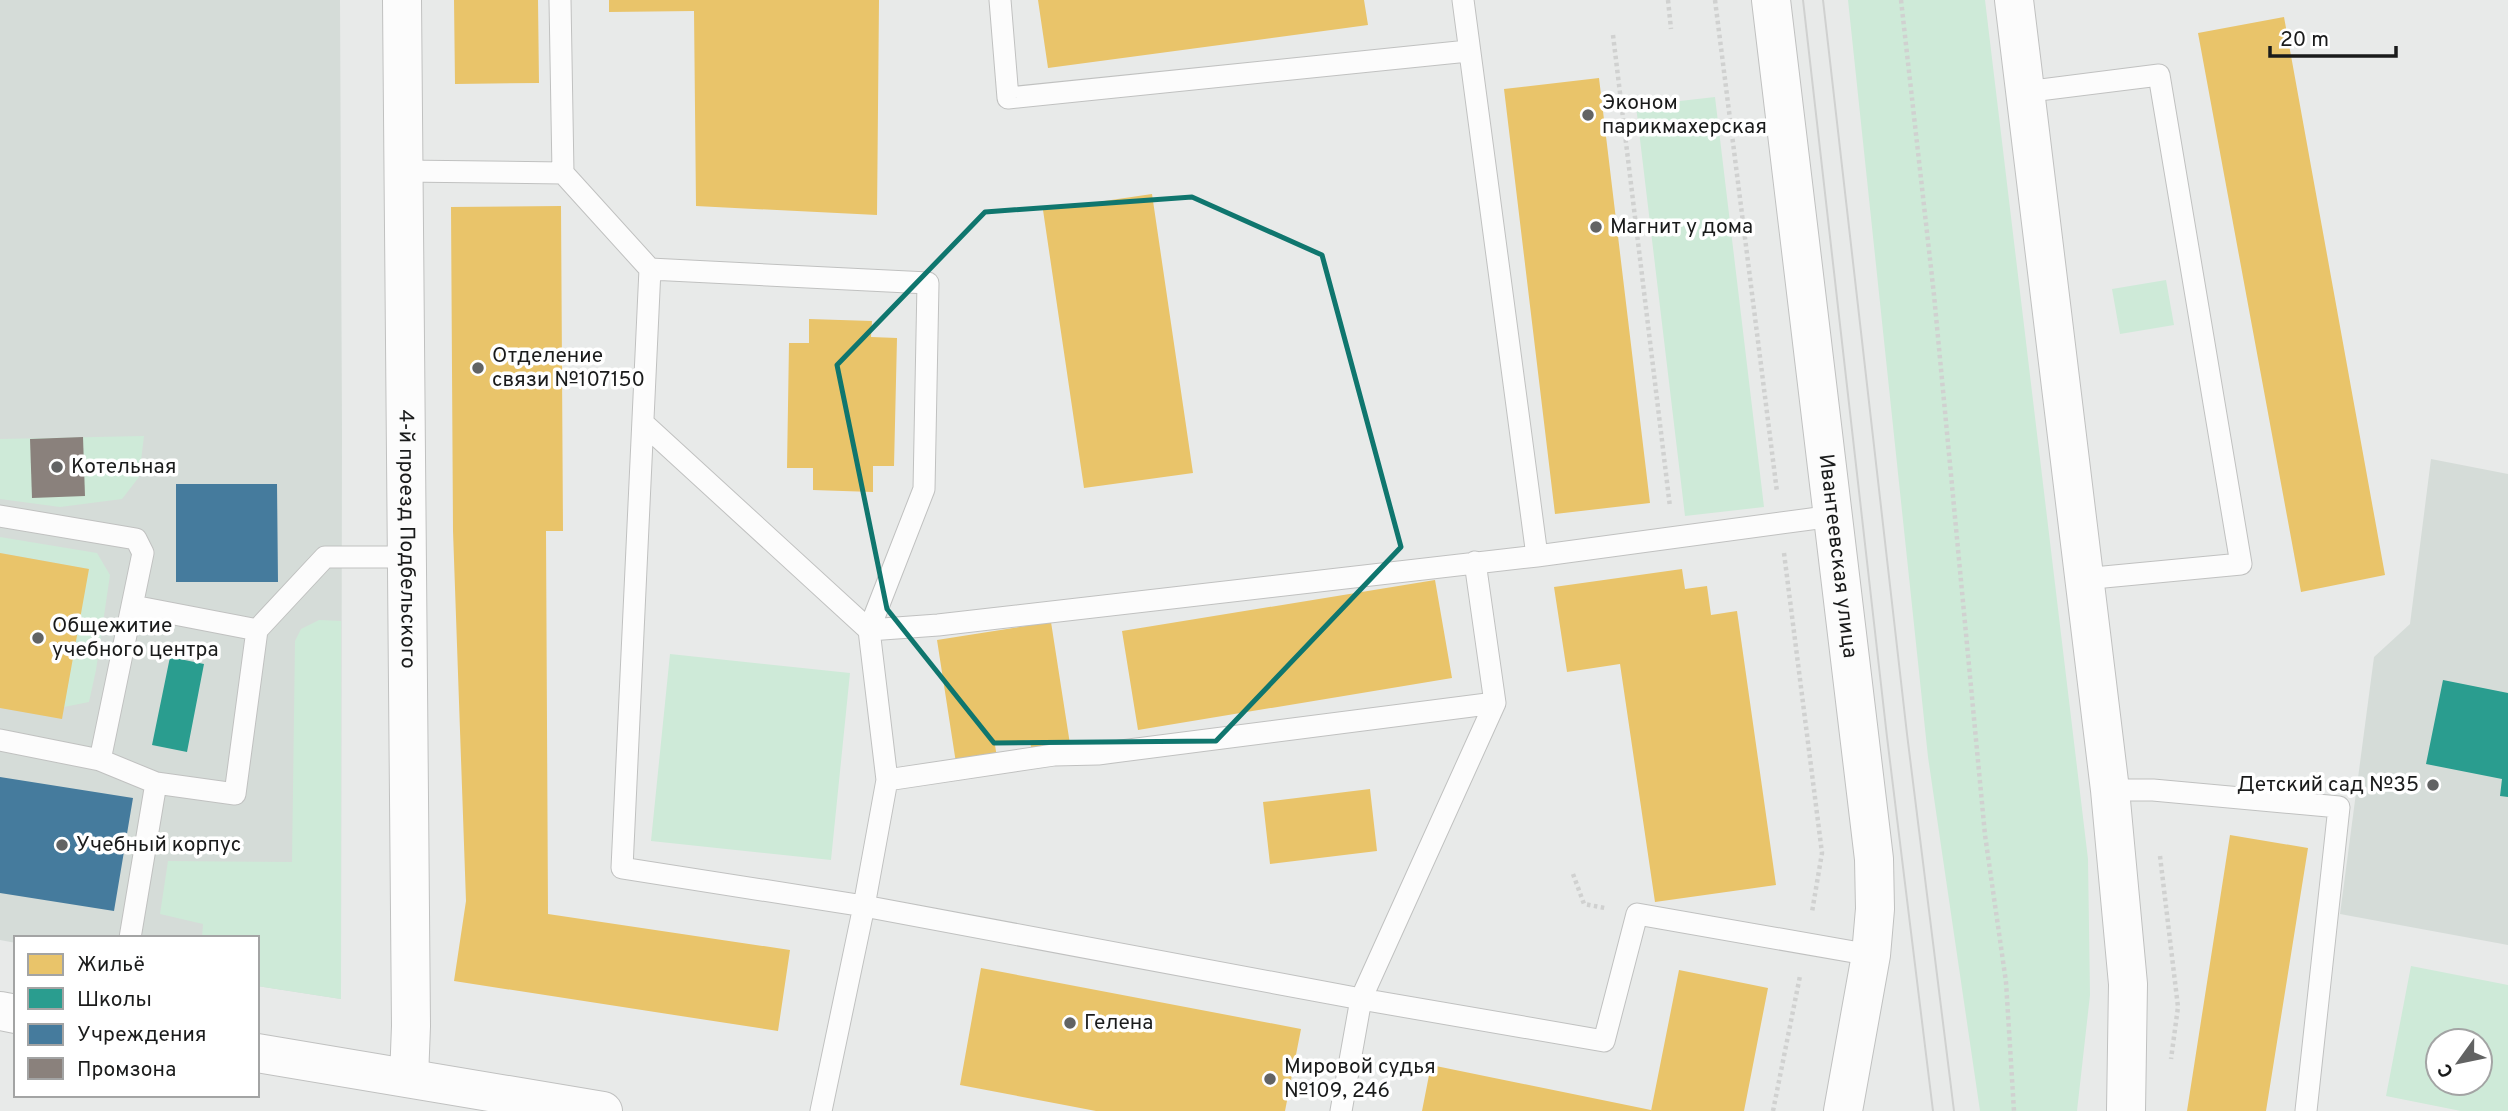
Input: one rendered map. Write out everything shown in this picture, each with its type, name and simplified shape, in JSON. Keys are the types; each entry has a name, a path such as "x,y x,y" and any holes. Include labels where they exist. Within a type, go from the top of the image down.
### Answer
{"street":[{"name":"4-й проезд Подбельского","path":"402,0 411,1012 409,1078"},
{"name":"Ивантеевская улица","path":"1771,0 1874,859 1875,909 1871,955 1843,1111"},
{"path":"2014,0 2110,790 2128,984 2126,1111"},
{"path":"259,1053 603,1111"}],"lane":[{"path":"559,0 563,173 650,269 622,868 864,906 1361,999 1604,1041 1637,914 1871,955"},
{"path":"1000,0 1008,98 1468,51"},
{"path":"1463,0 1537,556"},
{"path":"2024,92 2159,75 2241,564 2083,579"},
{"path":"403,172 563,173"},
{"path":"650,269 928,283 924,489 869,630 887,780 821,1111"},
{"path":"643,423 869,630 938,625 1537,556 1833,516"},
{"path":"0,516 136,539 144,553 100,760"},
{"path":"0,740 100,760 156,783 234,794 257,630 325,557 407,557"},
{"path":"1341,1111 1361,999 1495,703 1475,562"},
{"path":"133,606 257,630"},
{"path":"887,780 1054,755 1098,754 1495,703"},
{"path":"130,936 156,783"},
{"path":"2110,790 2153,790 2339,807 2306,1111"}],"path":[{"path":"1668,0 1671,29"},
{"path":"1715,0 1822,853 1807,945 1773,1111"},
{"path":"1901,0 1934,295 1985,835 2006,982 2014,1111"},
{"path":"1613,35 1673,537"},
{"path":"1573,874 1584,904"}],"highlighted area":[{"path":"1192,197 1322,255 1401,547 1216,741 994,743 887,609 837,365 985,212"}],"shaded area":[{"path":"0,0 340,0 341,999 259,986 259,936 14,936 14,943 0,940"},
{"name":"Детский сад №35","path":"2431,459 2508,474 2508,945 2340,914 2374,657 2410,624"}],"green space":[{"path":"1848,0 1985,0 2088,859 2090,995 2077,1111 1980,1111 1928,757"},
{"path":"1715,97 1764,507 1685,516 1636,106"},
{"path":"2166,280 2174,325 2120,334 2112,289"},
{"path":"144,436 139,477 122,499 60,507 0,499 0,439"},
{"path":"0,537 97,553 110,575 89,702 64,707 88,569 0,553"},
{"path":"319,620 341,621 341,999 259,986 259,936 202,936 203,924 160,914 168,861 292,862 295,641 301,629"},
{"path":"670,654 850,673 831,860 651,841"},
{"path":"2411,966 2508,985 2508,1111 2461,1111 2386,1096"}],"building: Жильё":[{"path":"454,0 538,0 539,83 455,84"},
{"path":"609,0 879,0 877,215 696,206 694,11 609,12"},
{"path":"1038,0 1364,0 1368,25 1048,68"},
{"path":"2284,17 2385,575 2301,592 2198,33"},
{"path":"1599,78 1650,503 1555,514 1504,89"},
{"path":"1152,194 1193,473 1084,488 1043,210"},
{"path":"561,206 563,531 546,531 548,914 790,950 778,1031 454,981 466,901 453,531 451,207"},
{"path":"809,319 872,321 871,337 897,338 894,466 873,466 873,492 813,490 813,468 787,468 789,343 809,343"},
{"name":"Общежитие учебного центра","path":"0,553 89,569 62,719 0,708"},
{"path":"1682,569 1685,589 1707,586 1711,615 1737,611 1776,885 1655,902 1620,664 1567,672 1554,587"},
{"path":"1435,580 1452,678 1138,730 1122,631"},
{"path":"1051,622 1072,757 1033,763 1030,740 995,745 999,770 958,776 937,640"},
{"path":"1370,789 1377,851 1270,864 1263,802"},
{"path":"2230,835 2308,848 2266,1111 2187,1111"},
{"path":"981,968 1301,1029 1285,1111 1096,1111 960,1085"},
{"path":"1679,970 1768,988 1744,1111 1651,1111"},
{"path":"1431,1065 1651,1110 1651,1111 1422,1111"}],"building: Школы":[{"path":"170,657 204,664 187,752 152,745"},
{"path":"2443,680 2508,693 2508,797 2500,796 2502,779 2426,764"}],"building: Учреждения":[{"path":"176,484 277,484 278,582 176,582"},
{"name":"Учебный корпус","path":"0,777 133,798 114,911 0,893"}],"building: Промзона":[{"name":"Котельная","path":"83,437 85,496 32,498 30,439"}],"tram line":[{"path":"1803,0 1887,737 1933,1111"},
{"path":"1823,0 1907,734 1954,1111"}],"place":[{"name":"Эконом парикмахерская","path":"1588,115"},
{"name":"Магнит у дома","path":"1596,227"},
{"name":"Отделение связи №107150","path":"478,368"},
{"name":"Котельная","path":"57,467"},
{"name":"Общежитие учебного центра","path":"38,638"},
{"name":"Детский сад №35","path":"2433,785"},
{"name":"Учебный корпус","path":"62,845"},
{"name":"Гелена","path":"1070,1023"},
{"name":"Мировой судья №109, 246","path":"1270,1079"}]}
